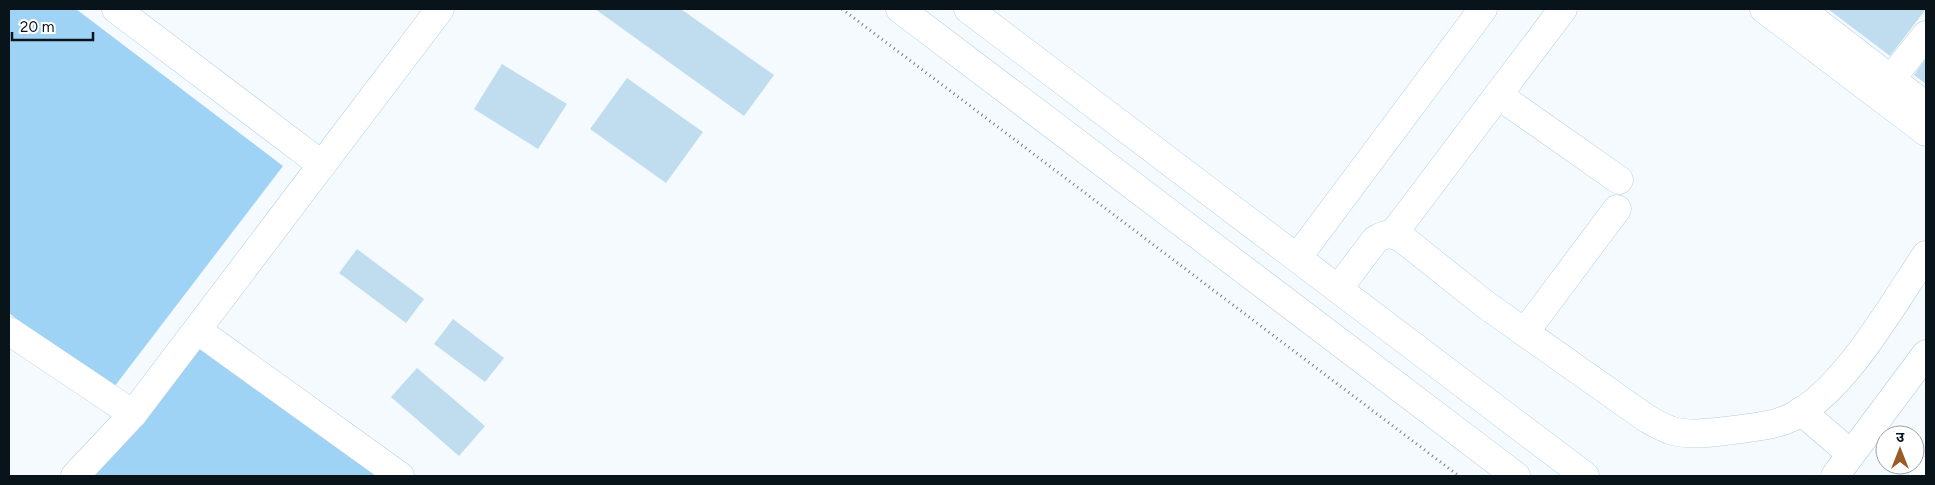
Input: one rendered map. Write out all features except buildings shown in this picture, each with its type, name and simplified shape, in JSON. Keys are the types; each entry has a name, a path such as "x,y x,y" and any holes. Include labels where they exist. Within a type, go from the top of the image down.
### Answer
{"street":[{"path":"116,9 322,164"},
{"path":"75,476 133,414 440,9"},
{"path":"900,9 1516,476"},
{"path":"968,9 1586,476"},
{"path":"1297,258 1483,9"},
{"path":"1393,234 1563,9"},
{"path":"1764,9 1926,132"},
{"path":"1800,9 1926,106"},
{"path":"1891,79 1926,35"},
{"path":"1503,88 1623,174"},
{"path":"1525,332 1617,209"},
{"path":"1338,289 1375,240 1383,234 1393,234 1403,238 1486,305 1646,418 1671,430 1690,433 1712,433 1766,426 1792,417 1812,405 1832,386 1864,346 1926,255"},
{"path":"196,330 400,476"},
{"path":"9,331 133,414"},
{"path":"1835,476 1926,354"},
{"path":"1801,411 1852,454"},
{"path":"1922,476 1926,471"}],"path":[{"path":"842,9 1459,476"}],"shaded area":[{"path":"9,9 76,9 283,166 111,391 9,313"},
{"path":"197,330 395,476 71,476"}]}
